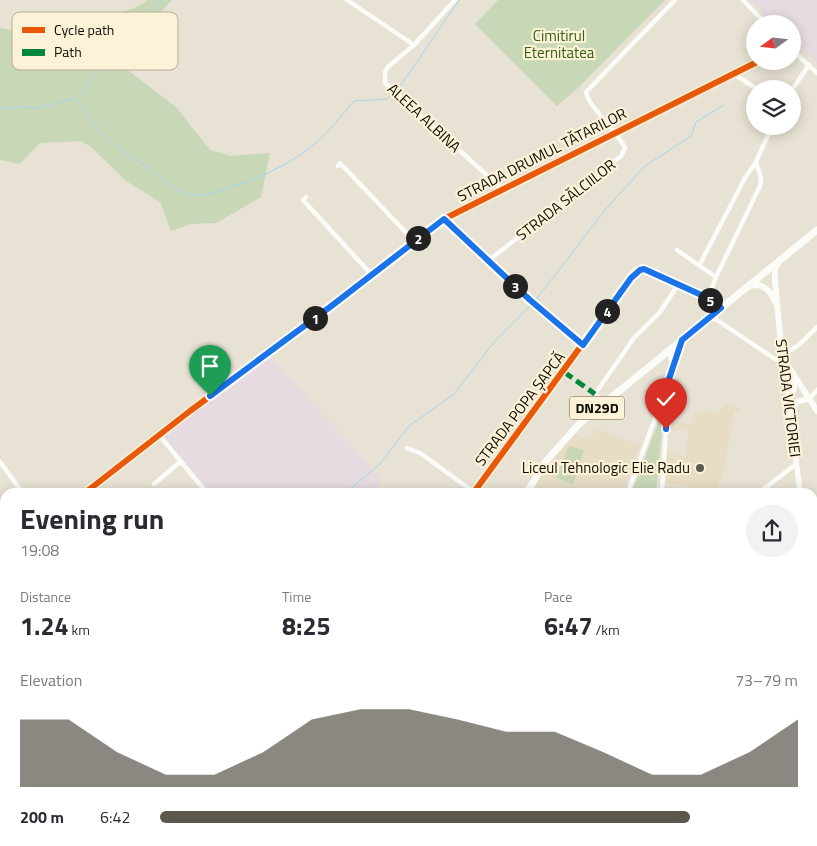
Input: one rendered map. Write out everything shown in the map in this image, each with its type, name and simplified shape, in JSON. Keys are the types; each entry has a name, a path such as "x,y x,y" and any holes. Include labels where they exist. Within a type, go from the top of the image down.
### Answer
{"main road":[{"name":"DN29D","path":"529,488 546,461 580,423 817,230"},
{"name":"STRADA VICTORIEI","path":"779,262 775,269 775,286 783,359"},
{"name":"STRADA VICTORIEI","path":"763,275 766,288 776,304"},
{"path":"763,275 775,286"},
{"path":"748,286 757,284 766,288"},
{"path":"783,359 817,411"}],"street":[{"path":"347,0 414,45"},
{"name":"ALEEA ALBINA","path":"456,0 414,45 385,72 385,84 501,188"},
{"path":"615,132 587,96 586,92 675,0"},
{"path":"743,0 757,15"},
{"path":"801,58 817,73"},
{"path":"799,80 809,65"},
{"name":"STRADA DRUMUL TĂTARILOR","path":"91,488 444,219 501,188 746,68"},
{"path":"734,74 746,82"},
{"name":"STRADA SĂLCIILOR","path":"488,261 618,160 625,148 615,132"},
{"path":"700,264 745,178 756,162 768,135"},
{"path":"708,298 716,277 760,186 761,178 756,162"},
{"path":"338,166 340,163 414,241"},
{"path":"306,197 303,200 371,274"},
{"path":"444,219 530,300 583,345"},
{"path":"677,250 700,264 716,277"},
{"name":"STRADA POPA ȘAPCĂ","path":"477,488 636,271 644,269 708,298 721,308"},
{"path":"604,402 594,394 634,338 660,312 678,285"},
{"path":"711,316 778,361 783,359 817,327"},
{"path":"629,488 682,340"},
{"path":"670,349 672,369"},
{"name":"STRADA VICTORIEI","path":"783,359 799,488"},
{"path":"788,406 794,389 794,378"},
{"path":"662,488 668,382"},
{"path":"788,406 799,400 809,399 817,390"},
{"path":"160,435 203,488"},
{"path":"407,448 420,453 468,488"},
{"path":"0,462 19,488"},
{"path":"154,484 180,462"},
{"path":"765,488 796,464"}],"shaded area":[{"path":"751,0 817,0 817,64 801,49 801,15 766,15"},
{"path":"265,351 380,477 378,488 205,488 160,435"},
{"path":"726,404 742,410 734,412 723,476 717,488 693,488 665,483 667,450 685,458 689,431 668,430 669,422 691,424 692,418 698,413 705,411 718,413"},
{"path":"595,429 640,445 624,488 534,488 539,479 575,434 590,440"}],"green space":[{"path":"148,0 172,0 161,12 120,12 138,6"},
{"name":"Cimitirul Eternitatea","path":"498,0 665,0 579,87 557,106 475,24"},
{"path":"0,28 12,31 12,70 128,70 176,107 210,150 231,156 270,153 261,197 216,223 191,224 171,231 160,202 126,181 91,147 81,141 40,143 20,164 0,160"},
{"path":"664,407 656,488 634,488"},
{"path":"569,446 584,450 573,485 556,478"}],"waterway":[{"path":"149,12 163,0"},
{"path":"0,109 17,107 37,108 76,98 85,115 93,124 128,155 184,193 190,195 209,194 262,175 296,158 316,143 354,101 387,99 401,85 459,0"},
{"path":"77,97 94,76 102,70"},
{"path":"535,301 605,210 644,167 691,136 696,122 724,105"},
{"path":"351,488 380,464 410,425 453,395 496,340 532,304"}],"marked path":[{"path":"564,372 595,394"}],"cycle path":[{"path":"91,488 190,411 335,304 444,219 746,68"},
{"path":"477,488 636,271 644,269 708,298 721,308"}],"place":[{"name":"Liceul Tehnologic Elie Radu","path":"700,468"}],"route":[{"path":"210,396 444,219 530,300 583,345 636,271 644,269 708,298 721,308 682,340 668,382 666,429"}]}
